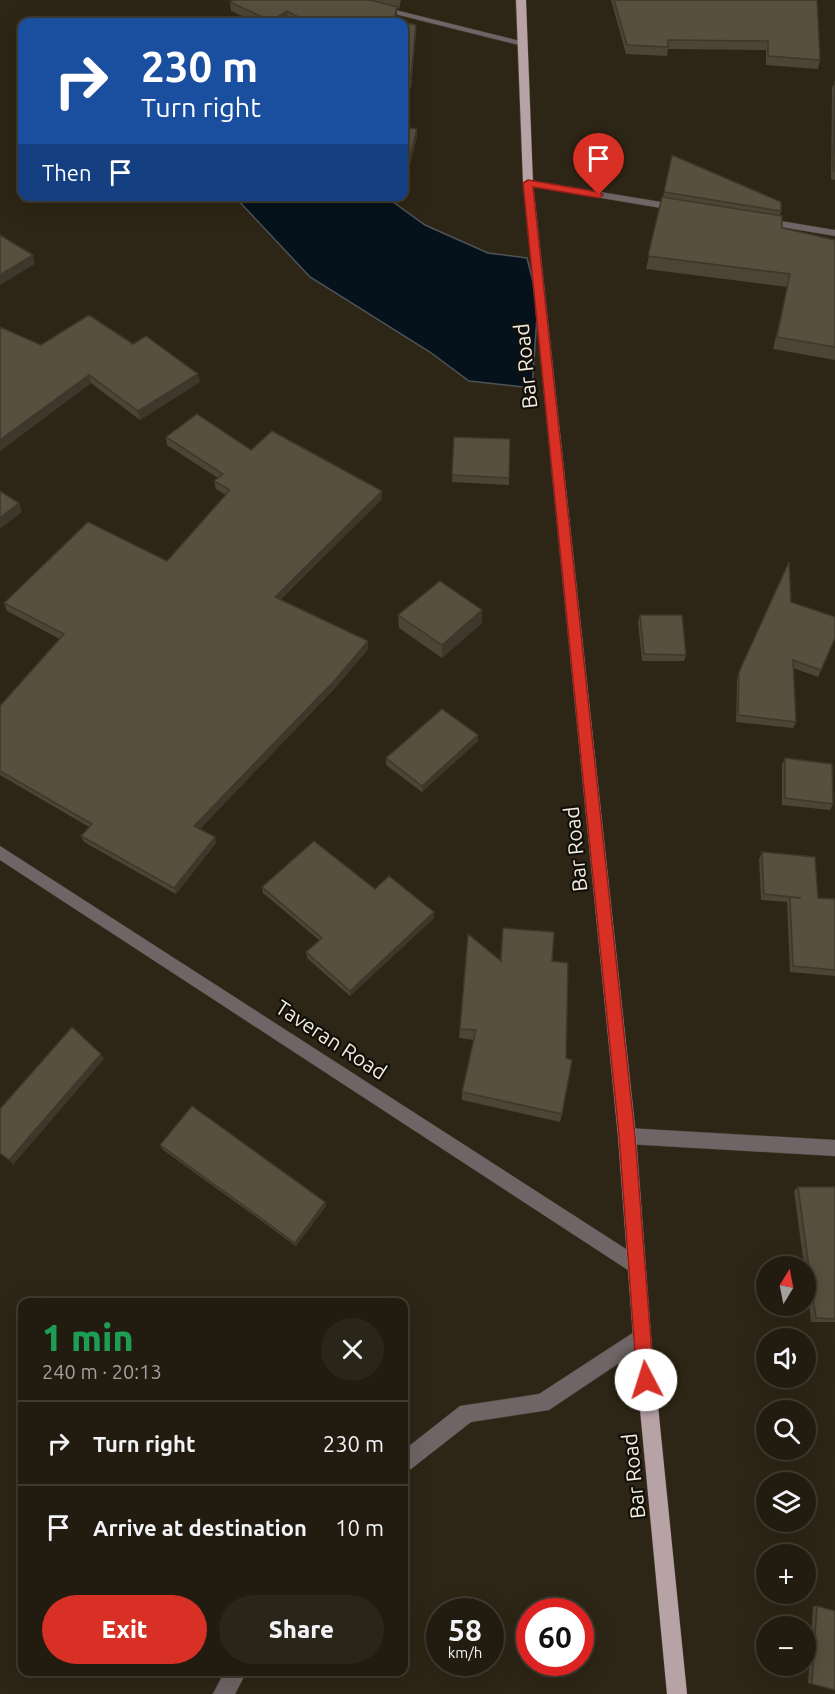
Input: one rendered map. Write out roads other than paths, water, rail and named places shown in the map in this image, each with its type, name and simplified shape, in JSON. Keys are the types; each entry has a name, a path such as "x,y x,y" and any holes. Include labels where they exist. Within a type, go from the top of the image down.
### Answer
{"main road":[{"name":"Bar Road","path":"521,0 528,183 627,1136 642,1336 676,1694"}],"street":[{"path":"344,0 523,43"},
{"path":"528,183 693,210"},
{"path":"752,220 835,233"},
{"name":"Taveran Road","path":"0,852 637,1266"},
{"path":"627,1136 835,1148"},
{"path":"408,1458 467,1413 542,1402 642,1336"},
{"path":"223,1694 234,1676"}]}
